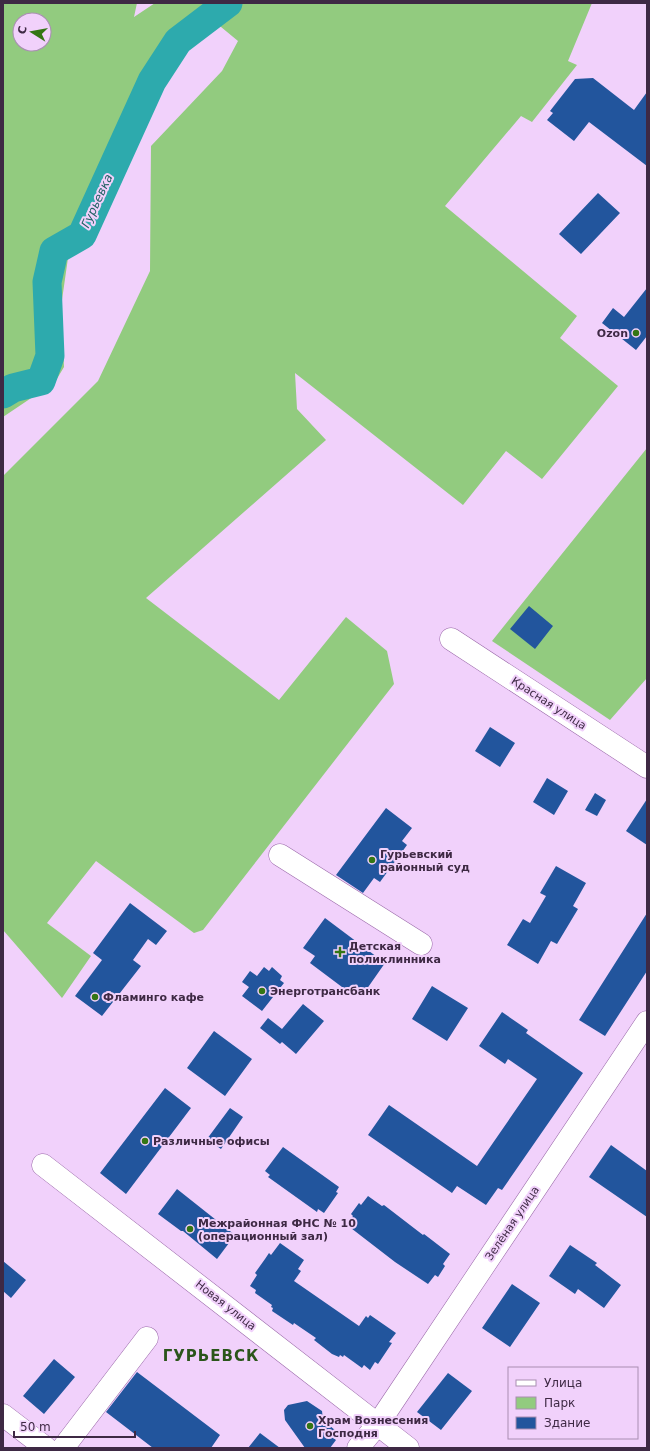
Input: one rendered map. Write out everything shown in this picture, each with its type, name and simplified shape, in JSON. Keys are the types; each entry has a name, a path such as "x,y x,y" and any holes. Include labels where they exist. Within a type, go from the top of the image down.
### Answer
{"street":[{"name":"Красная улица","path":"451,639 647,767"},
{"path":"280,855 421,944"},
{"name":"Зелёная улица","path":"358,1448 378,1424 647,1022"},
{"name":"Новая улица","path":"43,1165 214,1295 408,1448"},
{"path":"63,1448 148,1338"},
{"path":"3,1416 46,1448"}],"green space":[{"path":"3,3 137,3 134,17 155,3 592,3 568,61 577,65 532,122 521,116 445,206 577,316 560,338 618,386 542,479 506,451 463,505 295,373 297,409 326,440 146,598 279,700 346,617 387,651 394,684 203,930 194,933 96,861 47,923 91,956 62,998 3,930 3,476 98,381 150,271 151,146 222,71 238,41 215,22 186,40 146,106 143,126 121,178 87,235 70,244 61,307 64,367 55,382 3,417"},
{"path":"647,448 647,678 610,720 492,641"}],"building":[{"path":"593,78 634,110 647,92 647,166 589,122 574,141 547,120 553,113 550,111 575,79"},
{"path":"598,193 620,213 581,254 559,234"},
{"path":"647,288 647,336 636,350 602,323 613,308 624,317"},
{"path":"529,606 553,626 535,649 510,629"},
{"path":"490,727 515,743 500,767 475,751"},
{"path":"547,778 568,791 554,815 533,802"},
{"path":"595,793 606,800 597,816 585,810"},
{"path":"647,799 647,845 626,831"},
{"name":"Гурьевский районный суд","path":"386,808 412,828 402,841 407,845 380,882 374,878 363,893 336,875"},
{"path":"556,866 586,883 573,906 578,909 557,944 551,941 538,964 507,945 523,919 530,923 546,896 540,893"},
{"path":"130,903 167,931 156,945 148,939 133,960 141,966 102,1016 75,996 102,960 93,953"},
{"path":"647,913 647,971 605,1036 579,1020"},
{"name":"Детская поликлинника","path":"325,918 385,963 364,993 355,987 350,993 310,963 315,956 303,948"},
{"name":"Энерготрансбанк","path":"264,967 269,971 272,967 282,976 280,980 284,983 262,1011 242,996 249,987 242,982 250,971 257,976"},
{"path":"432,986 468,1008 447,1041 412,1019"},
{"path":"303,1004 324,1021 296,1054 282,1042 280,1044 260,1028 268,1018 282,1029"},
{"path":"502,1012 528,1030 526,1033 583,1073 502,1190 498,1188 486,1205 457,1186 452,1193 368,1135 389,1105 477,1166 537,1079 508,1059 505,1064 479,1046"},
{"path":"214,1031 252,1059 225,1096 187,1068"},
{"name":"Различные офисы","path":"165,1088 191,1108 126,1194 100,1173"},
{"path":"230,1108 243,1117 221,1149 207,1139"},
{"path":"611,1145 647,1171 647,1217 589,1177"},
{"path":"283,1147 339,1187 336,1192 338,1193 324,1213 318,1209 317,1212 268,1177 270,1175 265,1171"},
{"path":"177,1189 235,1235 217,1259 183,1231 158,1214"},
{"path":"368,1196 382,1206 384,1205 450,1254 443,1264 445,1266 438,1277 435,1275 428,1284 395,1262 347,1225 353,1216 351,1214 359,1203 361,1205"},
{"path":"280,1243 304,1260 298,1269 301,1271 294,1281 359,1326 366,1316 368,1318 370,1315 396,1333 389,1342 392,1343 378,1364 375,1362 370,1370 364,1365 362,1368 344,1355 343,1357 340,1355 339,1357 332,1354 314,1340 316,1338 294,1323 293,1325 272,1311 272,1305 255,1293 256,1290 250,1286 257,1275 255,1273 269,1253 271,1255"},
{"path":"570,1245 597,1263 595,1265 621,1285 604,1308 578,1289 575,1294 549,1276"},
{"path":"3,1261 26,1280 11,1298 3,1291"},
{"path":"512,1284 540,1303 510,1347 482,1328"},
{"path":"54,1359 75,1377 44,1414 23,1396"},
{"path":"137,1372 220,1435 211,1448 153,1448 106,1412"},
{"path":"448,1373 472,1391 441,1430 417,1412"},
{"name":"Храм Вознесения Господня","path":"307,1401 322,1411 323,1420 336,1431 332,1437 336,1440 330,1448 305,1448 285,1420 284,1410 288,1405"},
{"path":"260,1433 280,1448 248,1448"}],"waterway":[{"name":"Гурьевка","path":"3,394 13,388 41,381 50,356 47,282 54,251 82,235 152,81 178,41 228,3"}],"place":[{"name":"Ozon","path":"636,333"},
{"name":"Гурьевский районный суд","path":"372,860"},
{"name":"Детская поликлинника","path":"340,952"},
{"name":"Энерготрансбанк","path":"262,991"},
{"name":"Фламинго кафе","path":"95,997"},
{"name":"Различные офисы","path":"145,1141"},
{"name":"Межрайонная ФНС № 10 (операционный зал)","path":"190,1229"},
{"name":"Храм Вознесения Господня","path":"310,1426"}],"district":[{"name":"ГУРЬЕВСК","path":"211,1356"}]}
